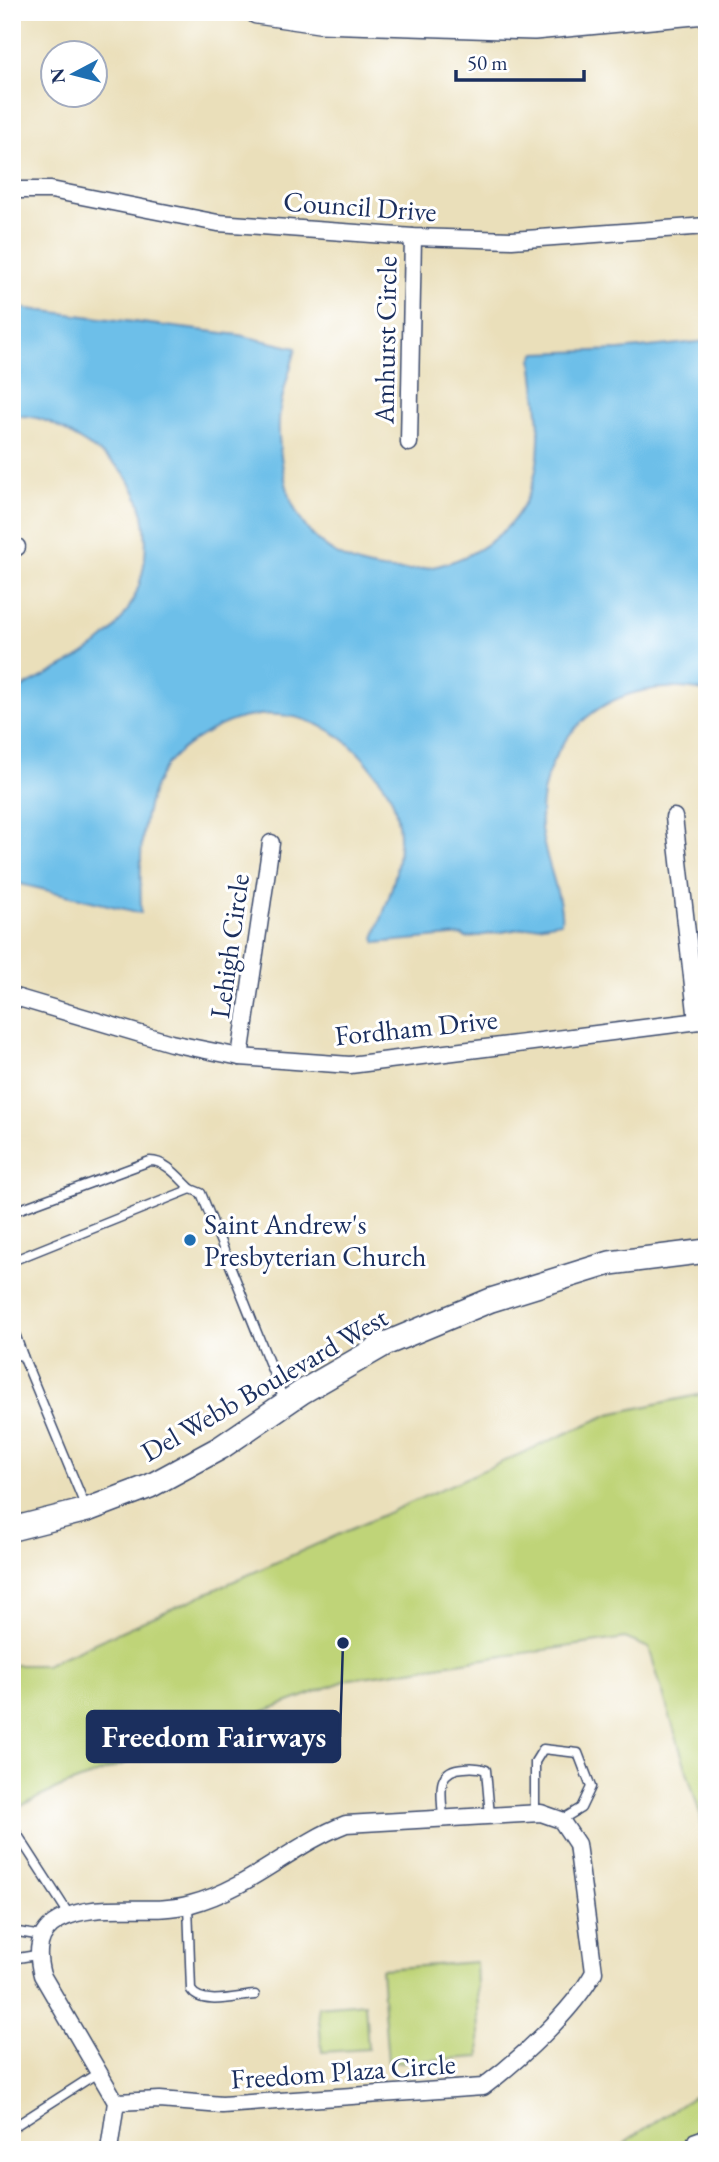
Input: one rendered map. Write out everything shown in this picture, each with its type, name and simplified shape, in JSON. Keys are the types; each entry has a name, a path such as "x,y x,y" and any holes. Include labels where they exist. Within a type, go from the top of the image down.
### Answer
{"street":[{"path":"257,12 318,17 533,20 705,12"},
{"name":"Council Drive","path":"12,190 51,190 218,223 413,237 512,240 707,226"},
{"name":"Amhurst Circle","path":"409,443 413,237"},
{"path":"674,817 702,1020"},
{"name":"Lehigh Circle","path":"240,1057 271,843"},
{"name":"Fordham Drive","path":"12,996 171,1043 240,1057 350,1065 702,1020"},
{"name":"Del Webb Boulevard West","path":"12,1530 87,1510 130,1494 187,1467 286,1403 385,1344 491,1300 610,1263 707,1251"},
{"path":"109,2150 116,2102 42,1975 36,1955 41,1936 57,1921 80,1912 188,1905 224,1893 279,1864 318,1835 346,1824 535,1813 561,1820"},
{"name":"Freedom Plaza Circle","path":"116,2102 160,2101 222,2105 451,2092 483,2087 506,2070 574,2001 594,1972 577,1844 561,1820"}],"lane":[{"path":"12,1212 150,1161 159,1161 168,1167 191,1189 201,1193 286,1403"},
{"path":"12,1261 191,1189"},
{"path":"13,1328 87,1510"},
{"path":"12,1354 23,1356"},
{"path":"535,1813 535,1762 543,1749 578,1753 591,1787 581,1808 561,1820"},
{"path":"443,1819 441,1781 444,1774 452,1768 479,1767 486,1770 490,1816"},
{"path":"12,1826 70,1916"},
{"path":"188,1905 191,1990 195,1996 204,1999 255,1995"},
{"path":"12,1931 41,1936"},
{"path":"12,1959 36,1955"},
{"path":"12,2128 99,2072"},
{"path":"687,2150 693,2138 707,2133"}],"green space":[{"path":"707,1393 707,1898 700,1814 649,1648 625,1638 350,1679 59,1788 12,1810 12,1665 45,1665 610,1414"},
{"path":"476,1962 480,2057 388,2063 381,1969"},
{"path":"365,2003 368,2049 322,2052 318,2007"},
{"path":"707,2088 707,2150 619,2150 629,2139"}],"water":[{"path":"12,307 239,335 296,348 283,394 279,421 281,458 293,505 313,536 341,557 375,568 411,570 447,563 480,548 508,526 528,496 534,480 539,446 532,359 536,353 620,350 707,341 707,692 674,688 642,691 613,701 588,716 567,738 552,764 543,794 541,828 559,902 561,922 466,938 462,935 376,943 374,938 396,873 398,857 398,823 391,796 358,753 339,736 318,724 295,717 272,715 248,717 224,724 183,748 161,773 153,789 144,824 141,913 12,882 12,693 72,662 111,632 132,602 144,563 146,543 140,504 132,485 116,465 49,422 32,417 12,416"}],"place":[{"name":"Saint Andrew's Presbyterian Church","path":"190,1240"},
{"name":"Freedom Fairways","path":"343,1643"}]}
